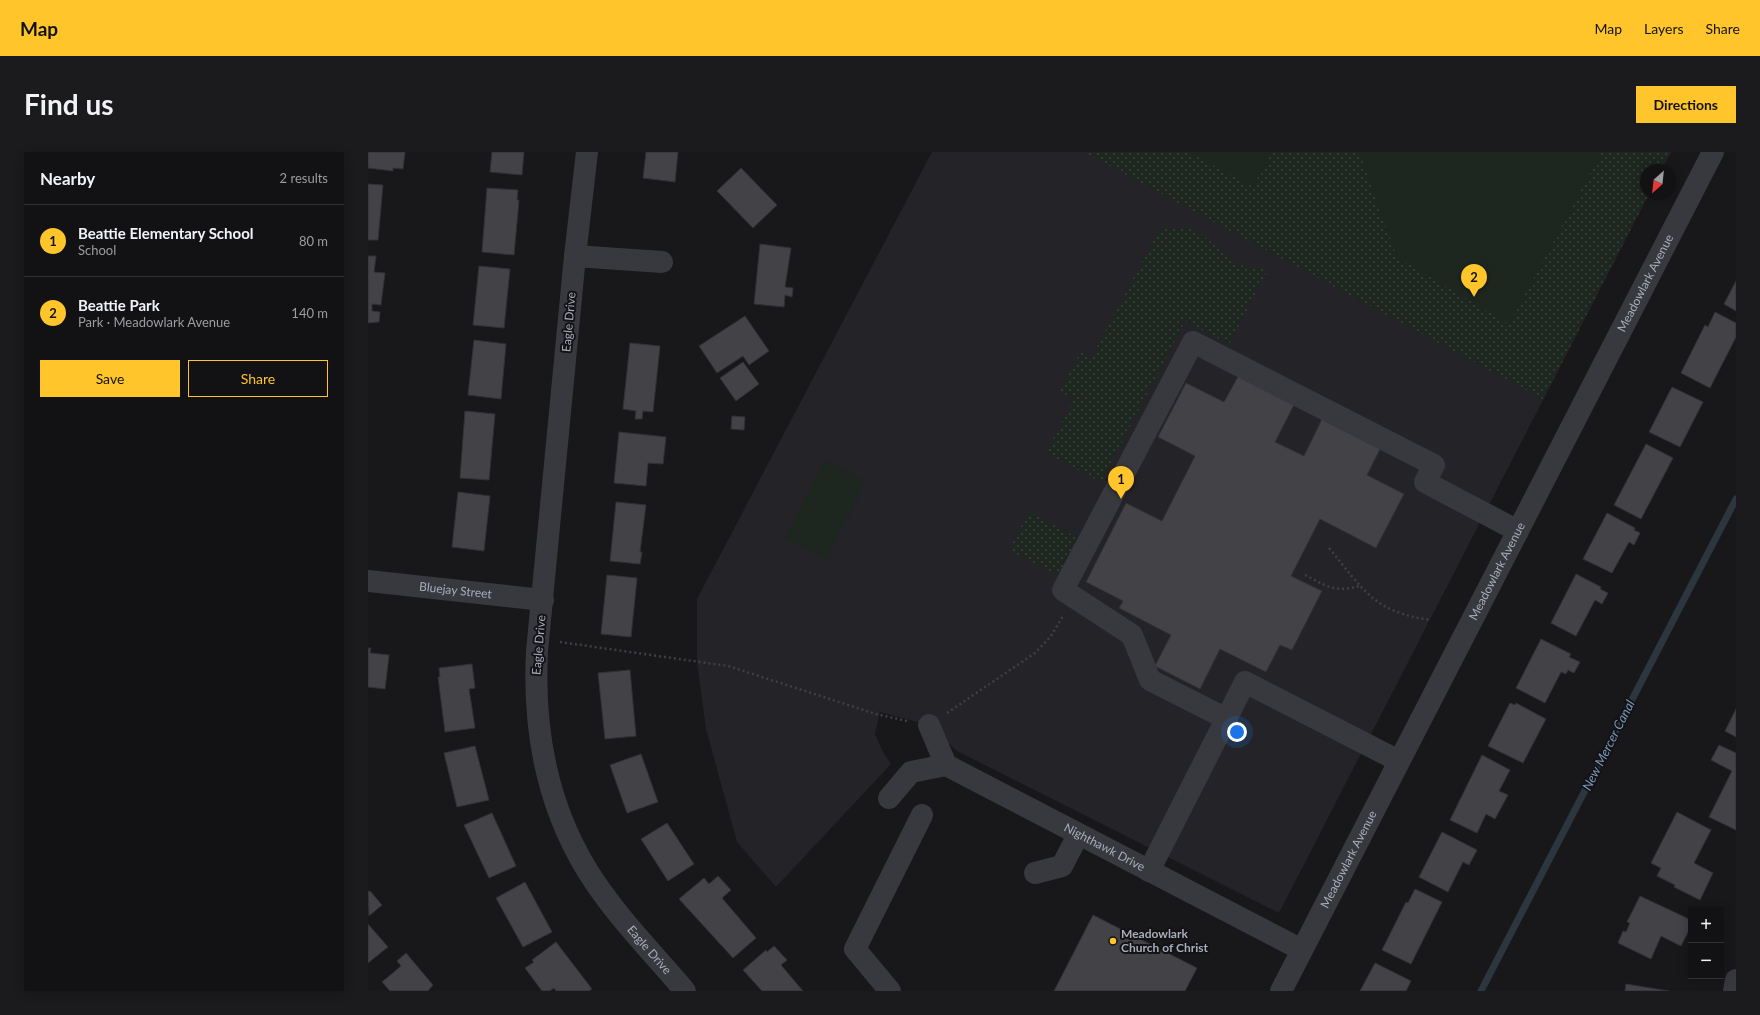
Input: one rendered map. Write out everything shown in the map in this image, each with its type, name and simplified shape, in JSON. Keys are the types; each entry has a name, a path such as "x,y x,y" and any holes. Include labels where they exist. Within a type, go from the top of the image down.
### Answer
{"street":[{"name":"Eagle Drive","path":"587,152 543,600 536,682 537,719 543,756 556,803 570,837 587,870 608,900 685,991"},
{"name":"Meadowlark Avenue","path":"1281,991 1713,152"},
{"path":"576,256 662,262"},
{"path":"1227,719 1150,680 1132,635 1063,590 1193,342 1434,465 1425,482 1518,530"},
{"name":"Bluejay Street","path":"368,581 543,600"},
{"path":"1149,871 1245,682 1399,761"},
{"path":"890,798 911,772 946,766 929,725"},
{"name":"Nighthawk Drive","path":"946,766 1302,950"},
{"path":"890,991 855,949 922,815"},
{"path":"1036,873 1062,866 1078,835"},
{"path":"1734,991 1736,980"}],"path":[{"path":"1329,548 1369,597 1385,608 1402,615 1431,620"},
{"path":"1305,575 1331,588 1346,590 1360,586"},
{"path":"560,642 728,666 876,714 929,725 1035,653 1051,636 1074,597"}],"shaded area":[{"path":"932,152 1671,152 1664,164 1640,164 1640,200 1646,200 1279,913 957,751 929,725 880,712 875,734 883,752 891,764 776,887 737,842 706,729 697,662 697,599"},
{"path":"1084,152 1671,152 1664,164 1640,164 1640,200 1646,200 1543,399"},
{"path":"1189,152 1272,152 1253,187"},
{"path":"1359,152 1602,152 1509,324 1397,257"},
{"path":"1160,228 1194,228 1238,265 1268,270 1229,344 1185,321 1101,482 1046,453 1074,399 1060,391 1081,352 1092,357"},
{"path":"825,461 866,482 827,559 785,538"},
{"path":"1029,512 1078,538 1058,575 1009,550"}],"building":[{"path":"368,152 405,152 403,169 393,168 393,171 368,168"},
{"path":"492,152 524,152 522,175 490,172"},
{"path":"646,152 678,152 675,182 643,178"},
{"path":"741,168 777,205 753,228 717,191"},
{"path":"368,184 383,185 378,240 368,240"},
{"path":"487,188 518,190 517,200 519,200 514,255 482,252"},
{"path":"760,244 791,248 785,287 793,288 792,297 785,295 784,307 754,304"},
{"path":"368,256 376,256 374,272 385,273 381,305 372,304 372,311 380,312 379,322 368,323"},
{"path":"479,266 510,269 504,328 473,325"},
{"path":"1736,281 1736,311 1724,304"},
{"path":"1715,312 1736,323 1736,337 1710,388 1681,373 1705,325 1708,327"},
{"path":"745,316 769,351 749,365 743,356 717,373 699,346"},
{"path":"474,340 506,344 501,399 468,395"},
{"path":"630,343 660,346 653,412 643,411 642,419 635,419 636,411 623,409"},
{"path":"743,362 759,384 736,401 720,378"},
{"path":"1240,373 1296,401 1275,442 1304,456 1323,417 1381,447 1367,475 1404,494 1376,548 1320,519 1291,576 1322,591 1292,650 1280,645 1266,672 1220,649 1200,689 1155,666 1171,635 1119,608 1123,601 1086,582 1126,503 1162,521 1195,456 1158,437 1186,383 1224,402"},
{"path":"1672,387 1703,402 1680,447 1649,432"},
{"path":"465,411 495,414 489,480 460,478"},
{"path":"732,416 745,417 744,430 731,429"},
{"path":"619,432 666,437 663,464 648,463 646,486 614,483"},
{"path":"1646,444 1673,458 1641,519 1614,505"},
{"path":"458,492 490,496 484,551 452,547"},
{"path":"616,502 646,505 640,552 642,552 640,564 610,561"},
{"path":"1607,513 1635,528 1634,530 1640,533 1634,545 1629,542 1612,573 1583,559"},
{"path":"1576,574 1601,587 1600,589 1608,593 1602,604 1595,600 1576,636 1551,623"},
{"path":"607,575 637,578 631,637 601,634"},
{"path":"1541,639 1571,654 1569,657 1580,662 1574,673 1568,670 1566,674 1561,672 1545,703 1516,688"},
{"path":"368,648 371,648 370,653 389,655 385,689 368,687"},
{"path":"472,664 475,688 469,689 475,728 445,732 438,677 440,677 439,668"},
{"path":"630,670 636,736 605,739 598,673"},
{"path":"1510,703 1515,705 1516,703 1546,719 1523,763 1488,746"},
{"path":"1736,709 1736,737 1725,731"},
{"path":"1719,745 1736,753 1736,830 1709,817 1732,771 1711,760"},
{"path":"475,746 489,800 457,807 444,753"},
{"path":"641,754 658,802 627,813 610,765"},
{"path":"1482,755 1510,770 1499,791 1508,795 1495,819 1486,814 1477,833 1450,820"},
{"path":"1677,812 1711,830 1694,863 1713,873 1700,900 1674,887 1675,885 1657,876 1661,868 1651,863"},
{"path":"492,813 516,866 489,878 464,825"},
{"path":"667,823 694,864 668,881 641,839"},
{"path":"1442,832 1477,850 1469,865 1463,862 1448,892 1419,877"},
{"path":"718,876 731,890 722,898 756,938 733,958 679,899 704,878 709,884"},
{"path":"525,882 552,932 523,947 496,898"},
{"path":"1415,889 1442,902 1411,964 1382,950 1406,902 1408,903"},
{"path":"370,891 382,905 369,916 368,892"},
{"path":"1640,896 1688,919 1688,932 1681,946 1661,936 1651,959 1618,943 1623,931 1626,932 1630,923 1627,922"},
{"name":"Meadowlark Church of Christ","path":"1093,915 1197,968 1185,991 1054,991"},
{"path":"368,924 388,947 368,963"},
{"path":"556,942 592,989 589,991 556,991 554,988 550,991 542,991 525,968 534,962 532,960"},
{"path":"774,946 787,960 781,965 803,991 762,991 743,970 766,950 767,952"},
{"path":"406,953 433,985 428,991 390,991 382,982 401,966 397,961"},
{"path":"1375,963 1411,981 1406,991 1360,991"},
{"path":"1626,984 1669,991 1625,991"}],"waterway":[{"name":"New Mercer Canal","path":"1481,991 1736,499"}],"place":[{"name":"Beattie Park","path":"1474,297"},
{"name":"Beattie Elementary School","path":"1121,499"},
{"name":"Meadowlark Church of Christ","path":"1113,941"}]}
